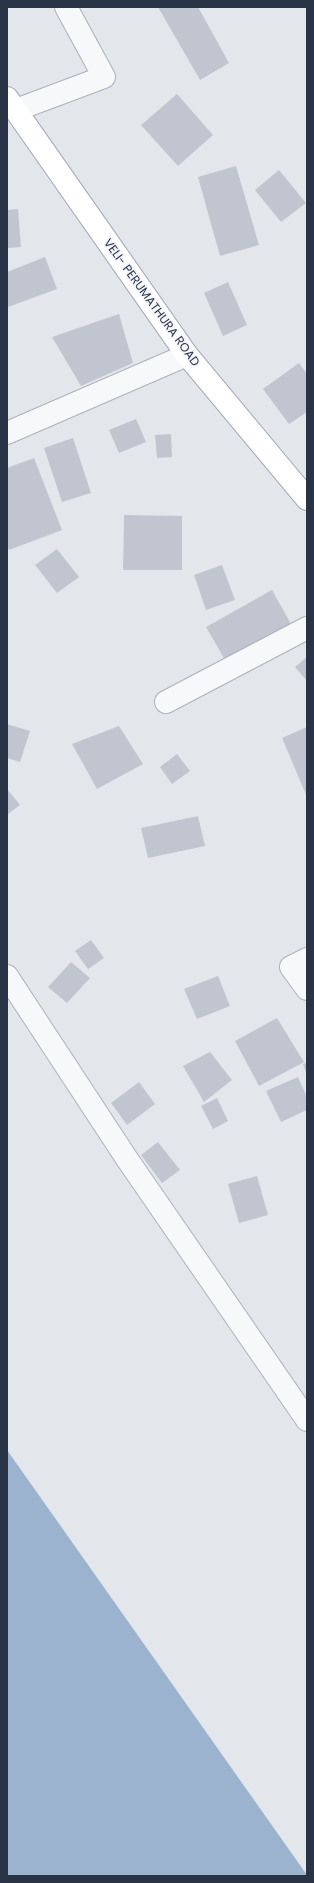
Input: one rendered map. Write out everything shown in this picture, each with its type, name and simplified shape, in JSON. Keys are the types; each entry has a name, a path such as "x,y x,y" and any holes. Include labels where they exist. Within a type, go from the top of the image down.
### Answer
{"main road":[{"name":"VELI- PERUMATHURA ROAD","path":"11,104 187,355 307,499"}],"street":[{"path":"11,104 104,77 66,7"},
{"path":"7,433 187,355"},
{"path":"166,702 307,628"},
{"path":"307,959 291,967 307,990"},
{"path":"7,976 127,1159 307,1420"}],"water":[{"path":"7,1450 307,1875 307,1876 7,1876"}],"building":[{"path":"158,7 198,7 229,63 200,80"},
{"path":"177,94 213,135 178,166 141,125"},
{"path":"236,166 259,245 220,256 198,177"},
{"path":"279,170 306,203 281,222 255,190"},
{"path":"18,209 21,247 7,248 7,210"},
{"path":"45,257 57,289 8,307 7,272"},
{"path":"228,282 247,325 223,336 204,293"},
{"path":"119,314 133,363 81,386 52,337"},
{"path":"299,363 307,374 307,412 289,424 263,389"},
{"path":"136,419 146,442 119,453 109,430"},
{"path":"171,434 172,457 157,458 155,435"},
{"path":"73,438 91,493 62,502 44,448"},
{"path":"34,458 62,530 9,550 7,545 7,468"},
{"path":"124,515 182,516 182,570 123,570"},
{"path":"57,549 79,577 57,593 35,565"},
{"path":"222,565 235,600 206,610 194,575"},
{"path":"272,590 291,624 225,660 206,627"},
{"path":"307,657 307,681 295,667"},
{"path":"7,724 30,731 20,762 7,758"},
{"path":"119,726 143,764 97,789 72,744"},
{"path":"307,727 307,797 282,738"},
{"path":"177,754 190,771 172,784 160,767"},
{"path":"7,789 20,805 7,815"},
{"path":"198,816 205,846 148,858 141,828"},
{"path":"91,940 104,958 88,969 75,951"},
{"path":"71,962 90,978 67,1003 48,987"},
{"path":"218,976 230,1006 197,1019 184,989"},
{"path":"277,1018 304,1062 259,1086 235,1041"},
{"path":"210,1052 232,1080 204,1102 183,1066"},
{"path":"307,1063 307,1075 303,1064"},
{"path":"298,1077 307,1097 307,1110 281,1122 266,1091"},
{"path":"139,1082 155,1104 127,1125 111,1103"},
{"path":"217,1098 228,1121 213,1129 201,1106"},
{"path":"158,1142 180,1170 162,1183 141,1155"},
{"path":"257,1176 268,1215 239,1223 228,1184"}]}
